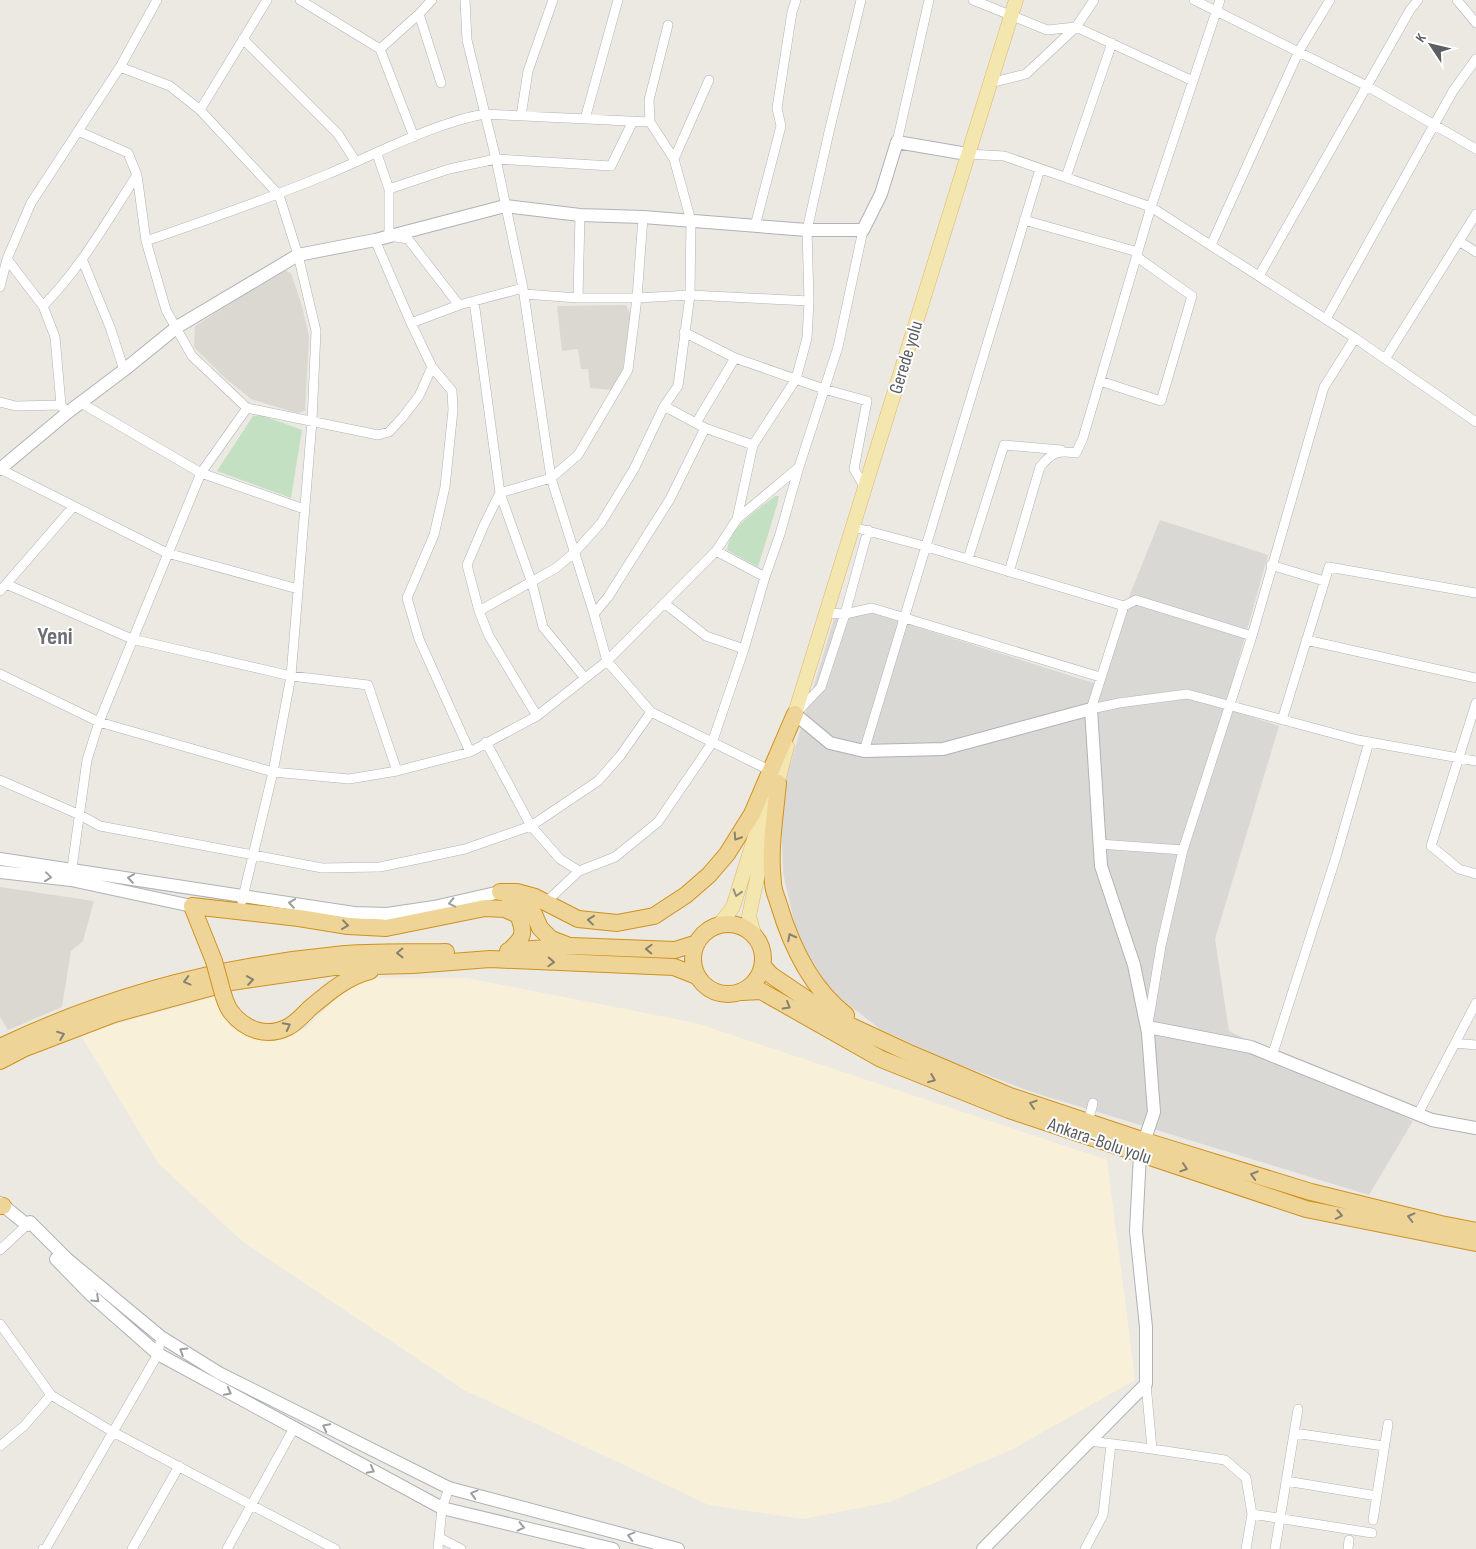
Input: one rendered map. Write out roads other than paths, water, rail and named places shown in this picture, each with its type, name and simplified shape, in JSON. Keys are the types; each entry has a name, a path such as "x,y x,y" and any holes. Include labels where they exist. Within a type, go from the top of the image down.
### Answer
{"highway":[{"path":"500,892 517,892 546,902 578,919 617,922 654,916 686,895 709,875 726,854 776,775 795,714"},
{"path":"776,775 773,884 787,931 809,972 834,1005 877,1039"},
{"path":"500,892 523,905 534,914 540,928 551,939 571,946"},
{"path":"490,959 470,969 371,970 356,974 329,992 288,1027 272,1032 259,1032 247,1028 229,1011 214,961 192,906 242,903 348,926 386,928 485,908 505,909 518,915 523,927 522,939 509,951"},
{"path":"719,925 738,925 754,934 764,954 763,966 759,977 752,986 732,995 717,992 703,984 697,976 693,960 697,943 702,935 719,925"},
{"path":"0,1047 114,1000 228,970 336,955 509,951 571,946 675,950 697,943"},
{"path":"0,1061 25,1048 114,1014 231,982 334,967 413,965 490,959 674,967 697,976"},
{"name":"Ankara-Bolu yolu","path":"763,966 771,975 808,1000 877,1039 1010,1096 1088,1122 1143,1148 1306,1208 1476,1243"},
{"name":"Ankara-Bolu yolu","path":"742,992 761,991 881,1059 1009,1110 1143,1148 1311,1192 1476,1231"},
{"path":"0,1039 18,1039"}],"main road":[{"name":"Gerede yolu","path":"795,714 1016,0"},
{"path":"719,925 733,907 776,775"},
{"path":"754,934 749,916 776,775"}],"street":[{"path":"0,287 6,259 31,203 120,67 157,0"},
{"path":"200,110 267,0"},
{"path":"300,0 380,49 414,137"},
{"path":"380,49 432,0"},
{"path":"465,0 467,40 496,159 523,291 551,478 594,614 606,661 651,712 776,775"},
{"path":"521,116 528,71 553,0"},
{"path":"585,119 618,0"},
{"path":"755,226 781,126 777,108 792,12 796,0"},
{"path":"737,519 753,445 796,380 807,338 809,301 807,230 861,0"},
{"path":"546,902 579,871 615,857 658,822 712,743 744,649 799,467 838,347 863,230 881,194 898,142 929,0"},
{"path":"972,0 1047,30 1076,27 1193,80"},
{"path":"990,82 1026,74 1076,27 1094,0"},
{"path":"1194,0 1367,86 1476,149"},
{"path":"968,559 1004,445 1076,453 1100,381 1151,207 1220,0"},
{"path":"1211,245 1299,51 1330,0"},
{"path":"1259,276 1410,10 1418,0"},
{"path":"1457,0 1476,23"},
{"path":"419,14 441,83"},
{"path":"479,612 556,568 575,552 601,524 634,469 664,406 678,386 690,295 691,220 674,159 650,122 649,100 668,25"},
{"path":"243,39 338,134 356,162"},
{"path":"1066,177 1112,43"},
{"path":"1326,319 1453,91 1476,59"},
{"path":"120,67 170,86 200,110 279,194 298,255 316,330 312,421 291,676 273,772 242,903"},
{"path":"674,159 709,80"},
{"path":"146,241 279,194 464,118 484,114 650,122"},
{"path":"389,189 449,169 496,159 611,166 634,121"},
{"path":"78,131 128,153 137,175 146,241 166,310 192,356 247,408 378,435 389,432 402,418 419,396 432,367"},
{"path":"898,142 967,154 1004,156 1151,207 1355,338 1476,422"},
{"path":"377,154 389,189 389,236"},
{"path":"864,751 1040,168"},
{"path":"43,306 82,258 137,175"},
{"path":"0,402 16,406 64,409 81,403 177,327 298,255 375,240 505,206 580,215 691,220 807,230 863,230"},
{"path":"1385,359 1476,214"},
{"path":"578,298 580,215"},
{"path":"537,716 489,636 479,612 467,565 500,493 551,478 578,455 628,370 637,298 643,217"},
{"path":"1024,220 1137,255 1192,296 1161,401 1100,381"},
{"path":"389,236 408,240 459,306"},
{"path":"375,240 432,367 452,391 453,410 445,487 434,535 407,598 419,639 470,752"},
{"path":"1459,241 1476,252"},
{"path":"82,258 110,327 124,370"},
{"path":"6,259 43,306 54,337 64,409"},
{"path":"411,323 474,301 523,291 578,298 637,298 690,295 809,301"},
{"path":"474,301 500,493 532,582 543,627 584,677"},
{"path":"684,332 735,358 824,390 867,401 854,468 865,488"},
{"path":"1148,1027 1161,946 1183,850 1252,636 1324,387 1355,338"},
{"path":"696,423 735,358"},
{"path":"81,403 201,473 304,509"},
{"path":"664,406 705,428 753,445"},
{"path":"71,874 87,760 98,722 201,473 247,408"},
{"path":"64,409 0,469 167,553 298,589"},
{"path":"594,614 608,597 670,499 705,428"},
{"path":"1009,572 1040,467 1050,456 1061,450"},
{"path":"0,674 98,722 273,772 350,779 397,771 470,752 537,716 606,661 716,551 737,519 799,467"},
{"path":"73,507 3,588 132,639 291,676 368,685 397,771"},
{"path":"853,527 1124,606 1136,600 1252,636"},
{"path":"868,530 845,614 821,688 795,714 830,743 864,751 943,749 1091,709 1119,703 1187,694 1369,742 1476,761"},
{"path":"716,551 766,577"},
{"path":"1271,565 1324,581"},
{"path":"1282,720 1329,567 1476,593"},
{"path":"664,603 706,636 744,649"},
{"path":"1124,606 1091,709 1101,866 1134,965 1148,1027 1154,1112 1143,1148 1136,1231 1146,1327 1146,1384 1152,1449"},
{"path":"827,613 845,614 872,608 1100,678"},
{"path":"1306,640 1476,678"},
{"path":"1476,703 1431,846 1459,869 1476,874"},
{"path":"0,780 80,815 100,826 322,868 380,867 465,849 531,826 598,781 620,756 651,712"},
{"path":"486,742 531,826 560,859 579,871"},
{"path":"1272,1056 1336,857 1369,742"},
{"path":"1099,844 1183,850"},
{"path":"0,858 71,874 192,906"},
{"path":"0,872 71,874 242,903 354,913 387,914 434,907 500,892"},
{"path":"1418,1114 1476,1003"},
{"path":"1148,1027 1251,1047 1432,1120 1476,1128"},
{"path":"1455,1043 1476,1045"},
{"path":"1088,1122 1094,1103"},
{"path":"1,1205 29,1224 67,1259 161,1337 219,1373 449,1488 678,1549"},
{"path":"0,1250 29,1224"},
{"path":"29,1224 91,1295 158,1354 442,1508 613,1549"},
{"path":"0,1324 51,1395 113,1432 335,1549"},
{"path":"45,1548 158,1354 161,1337"},
{"path":"987,1548 1146,1384"},
{"path":"0,1446 24,1426 51,1395"},
{"path":"1275,1549 1298,1409"},
{"path":"1373,1520 1388,1424"},
{"path":"227,1549 294,1428"},
{"path":"1294,1433 1384,1446"},
{"path":"1090,1441 1226,1460 1246,1478 1252,1514 1246,1549"},
{"path":"1085,1549 1103,1515 1111,1444"},
{"path":"132,1549 179,1466"},
{"path":"1286,1481 1377,1496"},
{"path":"438,1549 442,1508 449,1488"},
{"path":"1252,1514 1372,1533"},
{"path":"440,1538 461,1549"},
{"path":"314,1549 319,1540"}],"district":[{"name":"Yeni","path":"55,636"}]}
